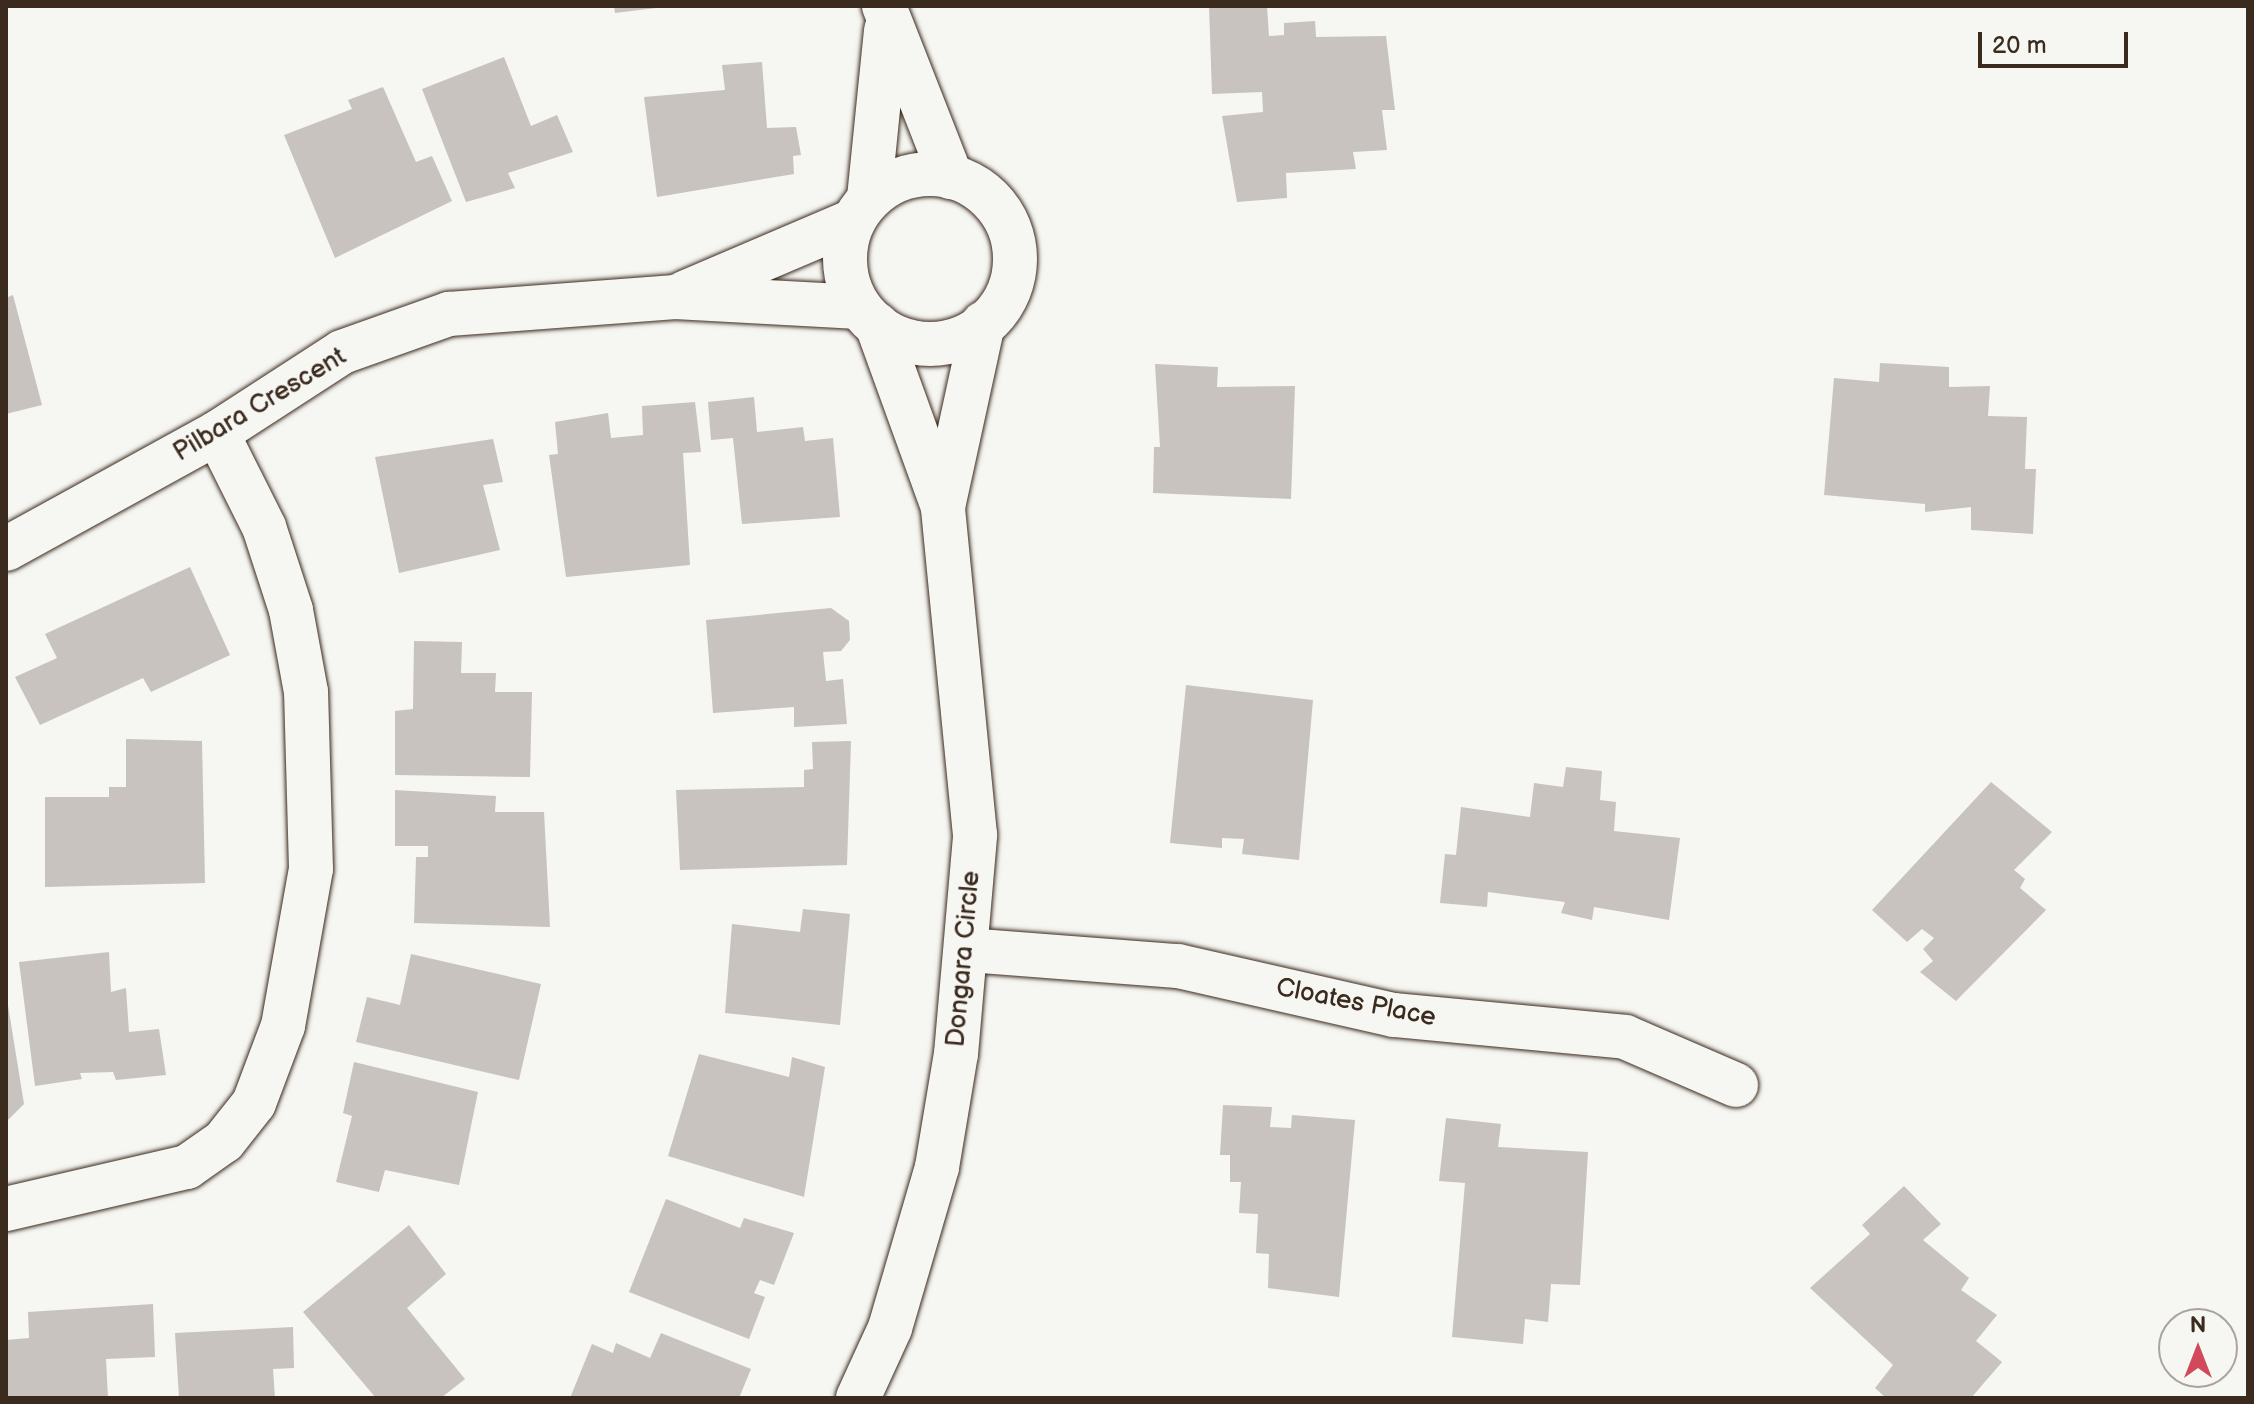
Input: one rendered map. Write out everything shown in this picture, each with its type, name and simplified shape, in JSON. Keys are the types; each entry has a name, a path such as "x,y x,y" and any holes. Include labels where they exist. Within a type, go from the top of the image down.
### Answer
{"street":[{"path":"885,15 951,177"},
{"path":"861,210 895,181 951,177 994,202 1013,232 1012,287 983,323 941,344 912,342 868,316 845,267 861,210 885,15"},
{"name":"Pilbara Crescent","path":"675,297 861,210"},
{"name":"Pilbara Crescent","path":"6,549 217,433 342,352 449,314 675,297 868,316"},
{"name":"Dongara Circle","path":"858,1398 890,1328 937,1167 968,950 975,835 943,507 868,316"},
{"name":"Dongara Circle","path":"943,507 983,323"},
{"path":"6,1209 187,1167 224,1141 254,1103 283,1026 311,869 306,692 291,610 264,527 217,433"},
{"name":"Cloates Place","path":"968,950 1178,966 1394,1015 1625,1037 1736,1085"}],"building":[{"path":"614,6 655,6 656,8 615,13"},
{"path":"1209,6 1267,6 1269,36 1284,35 1284,23 1315,21 1316,37 1386,36 1395,110 1382,110 1387,150 1353,152 1356,169 1286,173 1287,198 1237,202 1222,116 1263,112 1262,92 1212,94"},
{"path":"504,57 531,126 557,115 573,152 508,173 515,188 466,202 422,89"},
{"path":"762,62 767,128 796,127 801,155 793,156 794,174 657,197 644,97 725,90 722,65"},
{"path":"383,87 416,162 432,156 452,201 335,258 284,135 352,109 348,100"},
{"path":"13,295 42,405 6,414 6,298"},
{"path":"1880,363 1949,367 1949,387 1990,386 1988,416 2027,417 2025,469 2036,469 2033,534 1971,530 1971,507 1925,512 1925,504 1824,495 1834,378 1879,382"},
{"path":"1155,364 1218,367 1217,387 1295,386 1291,499 1153,493 1154,447 1160,447"},
{"path":"754,397 757,432 803,427 805,441 833,438 840,517 742,524 733,438 711,440 708,402"},
{"path":"695,402 701,452 683,453 690,565 566,577 549,455 558,454 555,422 608,413 611,438 643,435 642,406"},
{"path":"493,439 503,482 483,485 500,550 399,573 375,457"},
{"path":"190,567 230,655 151,692 143,678 40,725 15,677 57,658 45,634"},
{"path":"831,608 849,621 850,640 841,651 823,652 826,681 843,679 847,724 794,727 794,707 713,713 706,620"},
{"path":"414,641 462,642 461,673 496,673 495,692 532,692 530,777 395,775 395,711 413,709"},
{"path":"1186,685 1313,700 1299,860 1242,854 1244,839 1222,838 1222,848 1170,843"},
{"path":"126,739 202,741 205,883 45,887 45,797 109,797 109,787 126,787"},
{"path":"851,741 847,865 680,870 676,790 804,787 804,770 813,769 812,742"},
{"path":"1566,767 1602,771 1600,800 1616,802 1614,831 1680,838 1669,920 1594,907 1592,920 1561,913 1565,902 1488,892 1487,907 1440,903 1445,854 1456,855 1461,807 1530,817 1534,783 1563,787"},
{"path":"1991,782 2052,832 2014,870 2025,879 2020,888 2046,910 1956,1001 1920,972 1933,961 1923,949 1934,938 1922,929 1907,942 1872,910"},
{"path":"395,790 496,796 495,812 544,812 550,927 414,923 416,857 428,857 428,846 395,846"},
{"path":"803,909 850,914 840,1025 725,1013 732,924 800,932"},
{"path":"109,952 111,992 126,988 129,1032 159,1029 166,1075 116,1080 113,1072 80,1073 82,1079 35,1086 19,962"},
{"path":"411,954 541,984 519,1080 356,1042 367,997 400,1005"},
{"path":"6,993 24,1104 6,1122"},
{"path":"699,1054 789,1077 792,1057 825,1067 804,1197 668,1156"},
{"path":"354,1062 478,1092 459,1185 385,1170 379,1192 336,1182 352,1116 343,1113"},
{"path":"1223,1105 1272,1107 1270,1127 1291,1128 1292,1115 1355,1120 1339,1297 1268,1288 1269,1254 1256,1253 1258,1214 1239,1213 1241,1182 1230,1182 1230,1155 1220,1155"},
{"path":"1446,1118 1501,1124 1498,1147 1588,1152 1580,1285 1551,1284 1548,1322 1525,1319 1523,1344 1452,1337 1465,1183 1439,1181"},
{"path":"1904,1186 1941,1224 1923,1240 1969,1278 1961,1290 1997,1315 1976,1341 2002,1362 1971,1398 1886,1398 1875,1388 1893,1365 1810,1288 1870,1234 1862,1225"},
{"path":"666,1199 740,1228 744,1218 794,1233 774,1285 760,1280 754,1293 765,1297 749,1339 629,1292"},
{"path":"409,1225 446,1274 407,1308 465,1379 441,1398 376,1398 303,1312"},
{"path":"153,1304 155,1357 106,1359 108,1398 8,1398 6,1340 29,1338 28,1312"},
{"path":"293,1327 294,1368 273,1369 275,1398 179,1398 175,1333"},
{"path":"661,1333 751,1369 739,1398 570,1398 592,1344 613,1353 616,1343 650,1358"}]}
